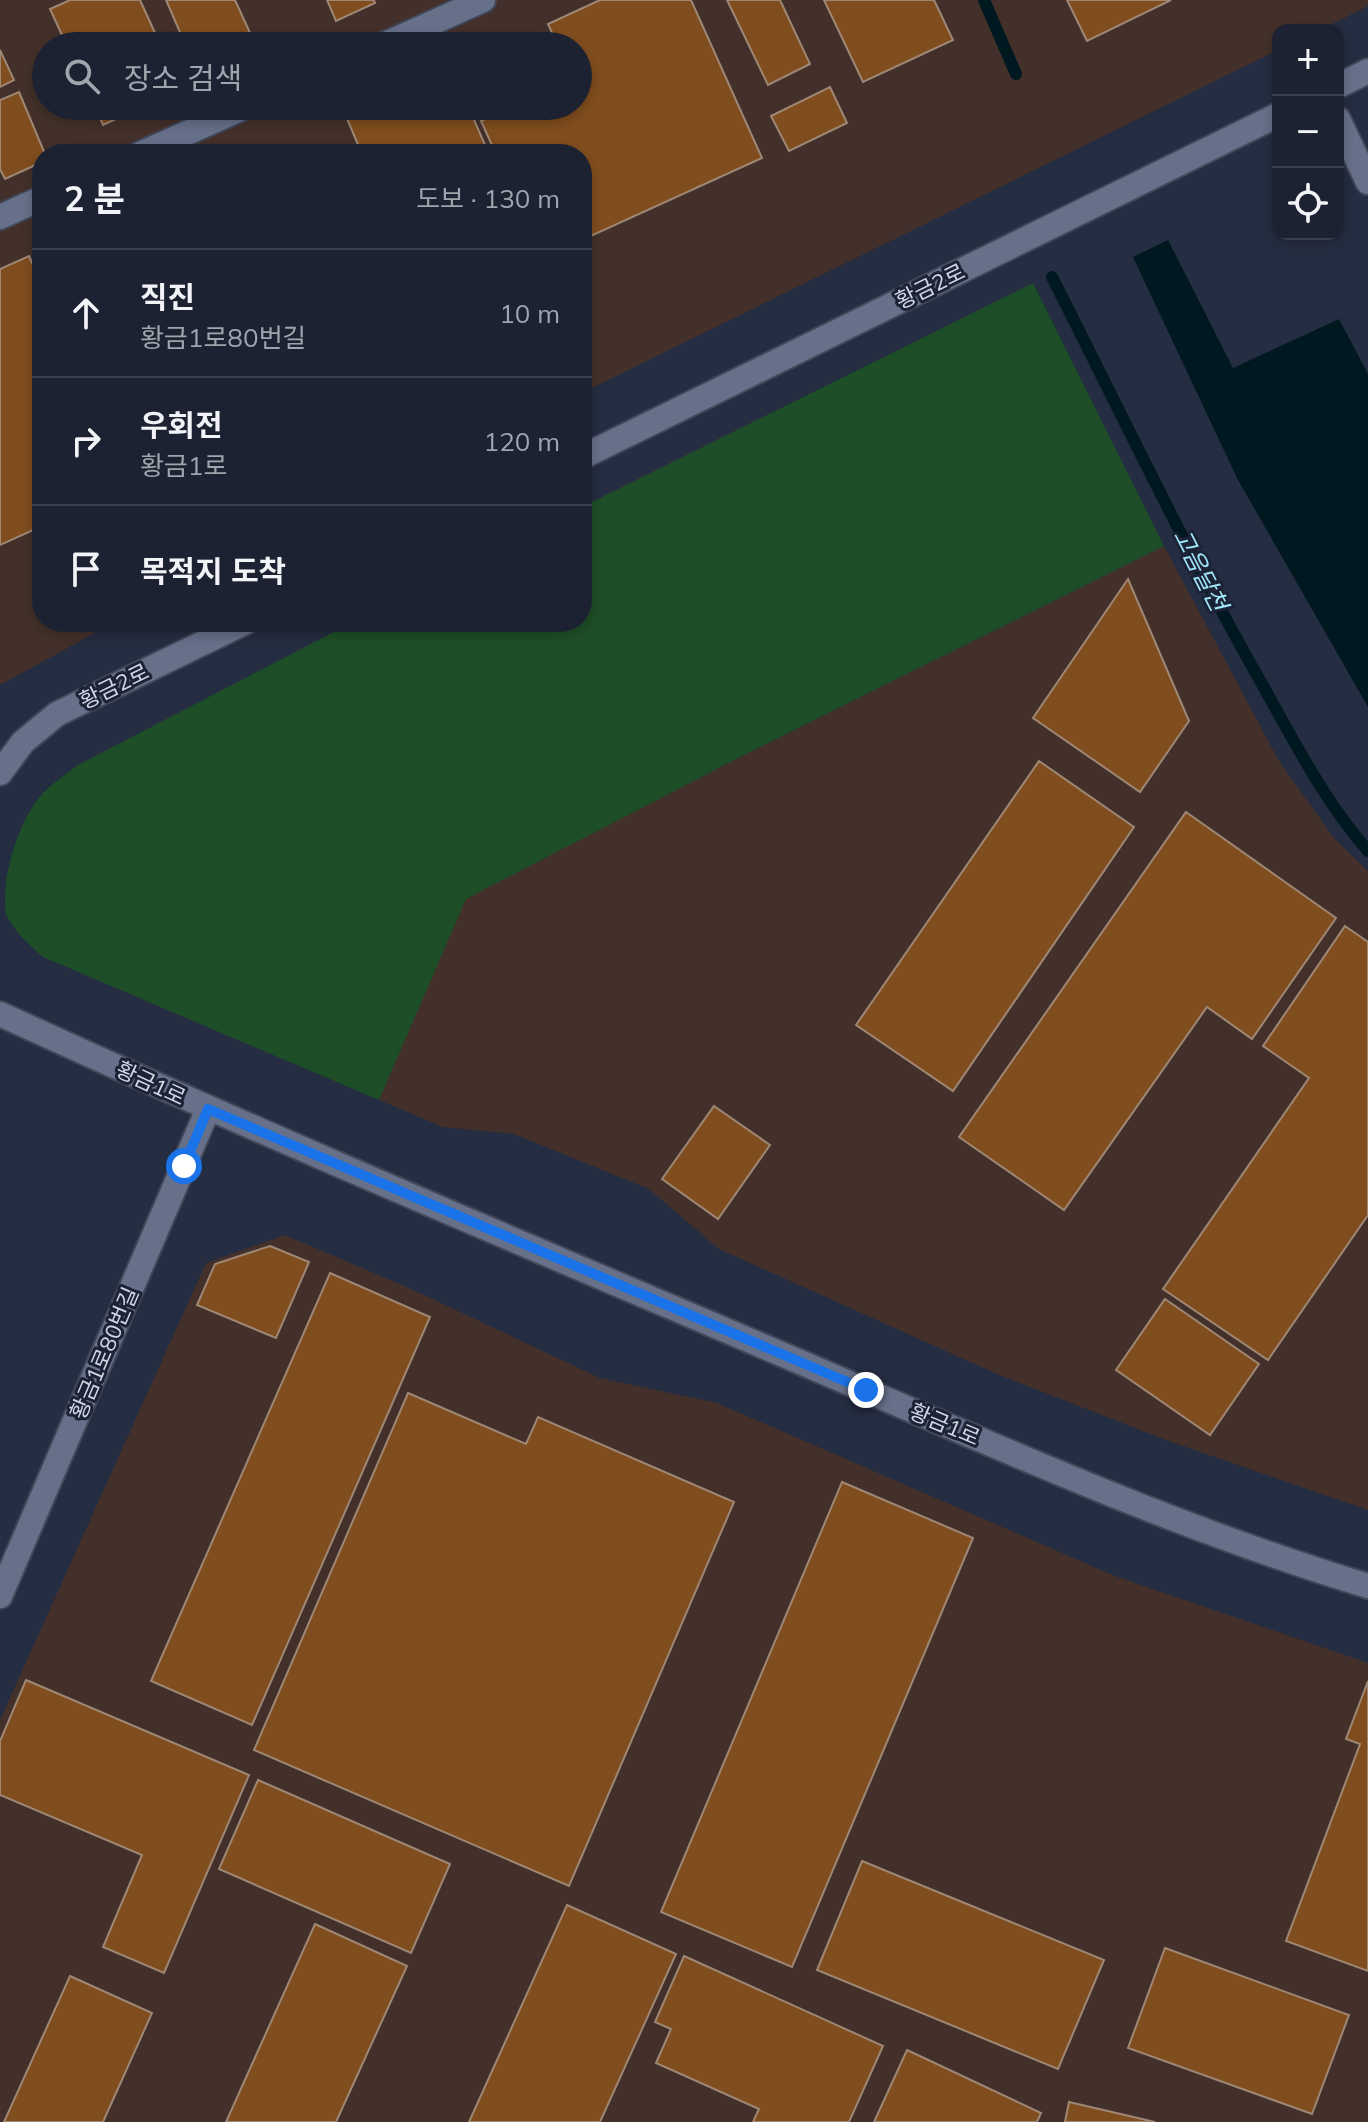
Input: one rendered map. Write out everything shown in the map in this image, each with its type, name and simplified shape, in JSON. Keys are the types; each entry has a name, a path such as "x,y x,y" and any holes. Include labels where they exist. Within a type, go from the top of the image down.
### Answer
{"street":[{"path":"412,32 483,0"},
{"path":"1344,83 1368,71"},
{"name":"황금2로","path":"592,452 1272,118"},
{"path":"162,144 216,120"},
{"path":"1344,132 1368,182"},
{"path":"0,217 32,203"},
{"name":"황금2로","path":"0,773 23,742 57,714 225,632"},
{"name":"황금1로","path":"0,1014 208,1109 1092,1487 1254,1549 1368,1586"},
{"name":"황금1로80번길","path":"0,1596 208,1109"}],"shaded area":[{"path":"0,0 1368,0 1368,6 1332,24 1272,24 1272,53 592,388 592,144 32,144 32,632 97,632 0,685"},
{"path":"1164,546 1279,761 1334,838 1368,871 1368,1510 1166,1440 997,1374 719,1249 649,1189 514,1134 443,1127 379,1100 465,899 740,757"},
{"path":"285,1235 409,1288 600,1378 717,1403 1115,1576 1368,1663 1368,2122 0,2122 0,1720 206,1263"}],"green space":[{"path":"1033,283 1164,546 740,757 466,899 379,1100 43,957 9,920 6,914 6,883 14,847 29,813 51,785 78,765 334,632 592,632 592,502"}],"water":[{"path":"1168,240 1233,368 1339,319 1368,374 1368,707 1238,480 1133,257"}],"building":[{"path":"70,0 140,0 155,32 61,32 50,9"},
{"path":"166,0 235,0 250,32 180,32"},
{"path":"327,0 374,0 375,3 336,21"},
{"path":"600,0 691,0 762,158 592,235 592,144 491,144 481,121 592,120 592,32 552,32 548,24"},
{"path":"727,0 780,0 810,64 768,85"},
{"path":"824,0 934,0 953,40 863,82"},
{"path":"1067,0 1171,0 1087,41"},
{"path":"0,50 14,80 0,87"},
{"path":"830,87 847,123 789,151 771,116"},
{"path":"19,92 41,144 32,144 32,167 5,179 0,169 0,100"},
{"path":"348,120 474,120 485,144 358,144"},
{"path":"29,256 32,263 32,531 0,545 0,269"},
{"path":"1128,579 1189,721 1140,792 1033,718"},
{"path":"1039,761 1134,827 953,1091 856,1025"},
{"path":"1186,812 1336,918 1252,1039 1207,1007 1064,1210 959,1137"},
{"path":"1345,926 1368,942 1368,1215 1268,1360 1163,1289 1309,1078 1263,1046"},
{"path":"714,1106 770,1145 718,1219 662,1179"},
{"path":"270,1246 309,1262 276,1338 197,1305 215,1264"},
{"path":"330,1273 430,1317 252,1725 151,1681"},
{"path":"1165,1299 1259,1364 1210,1435 1116,1370"},
{"path":"408,1393 526,1444 538,1417 734,1502 569,1886 254,1750"},
{"path":"842,1482 973,1538 792,1967 661,1912"},
{"path":"26,1680 249,1775 164,1973 103,1947 142,1855 0,1795 0,1741"},
{"path":"1368,1681 1368,1971 1286,1941 1360,1744 1346,1739"},
{"path":"258,1780 450,1864 411,1953 219,1869"},
{"path":"862,1861 1104,1960 1058,2069 817,1970"},
{"path":"567,1905 676,1954 600,2122 469,2122"},
{"path":"315,1924 407,1966 336,2122 226,2122"},
{"path":"1165,1948 1349,2015 1312,2114 1128,2048"},
{"path":"684,1956 883,2046 849,2122 753,2122 759,2109 656,2063 671,2029 655,2022"},
{"path":"70,1976 152,2013 103,2122 4,2122"},
{"path":"907,2050 1041,2113 1037,2122 874,2122"},
{"path":"1069,2102 1155,2122 1065,2122"}],"waterway":[{"name":"고음달천","path":"984,0 1016,74"},
{"name":"고음달천","path":"1052,277 1231,628 1308,767 1368,851"}],"route":[{"path":"184,1166 208,1109 866,1390"}]}
